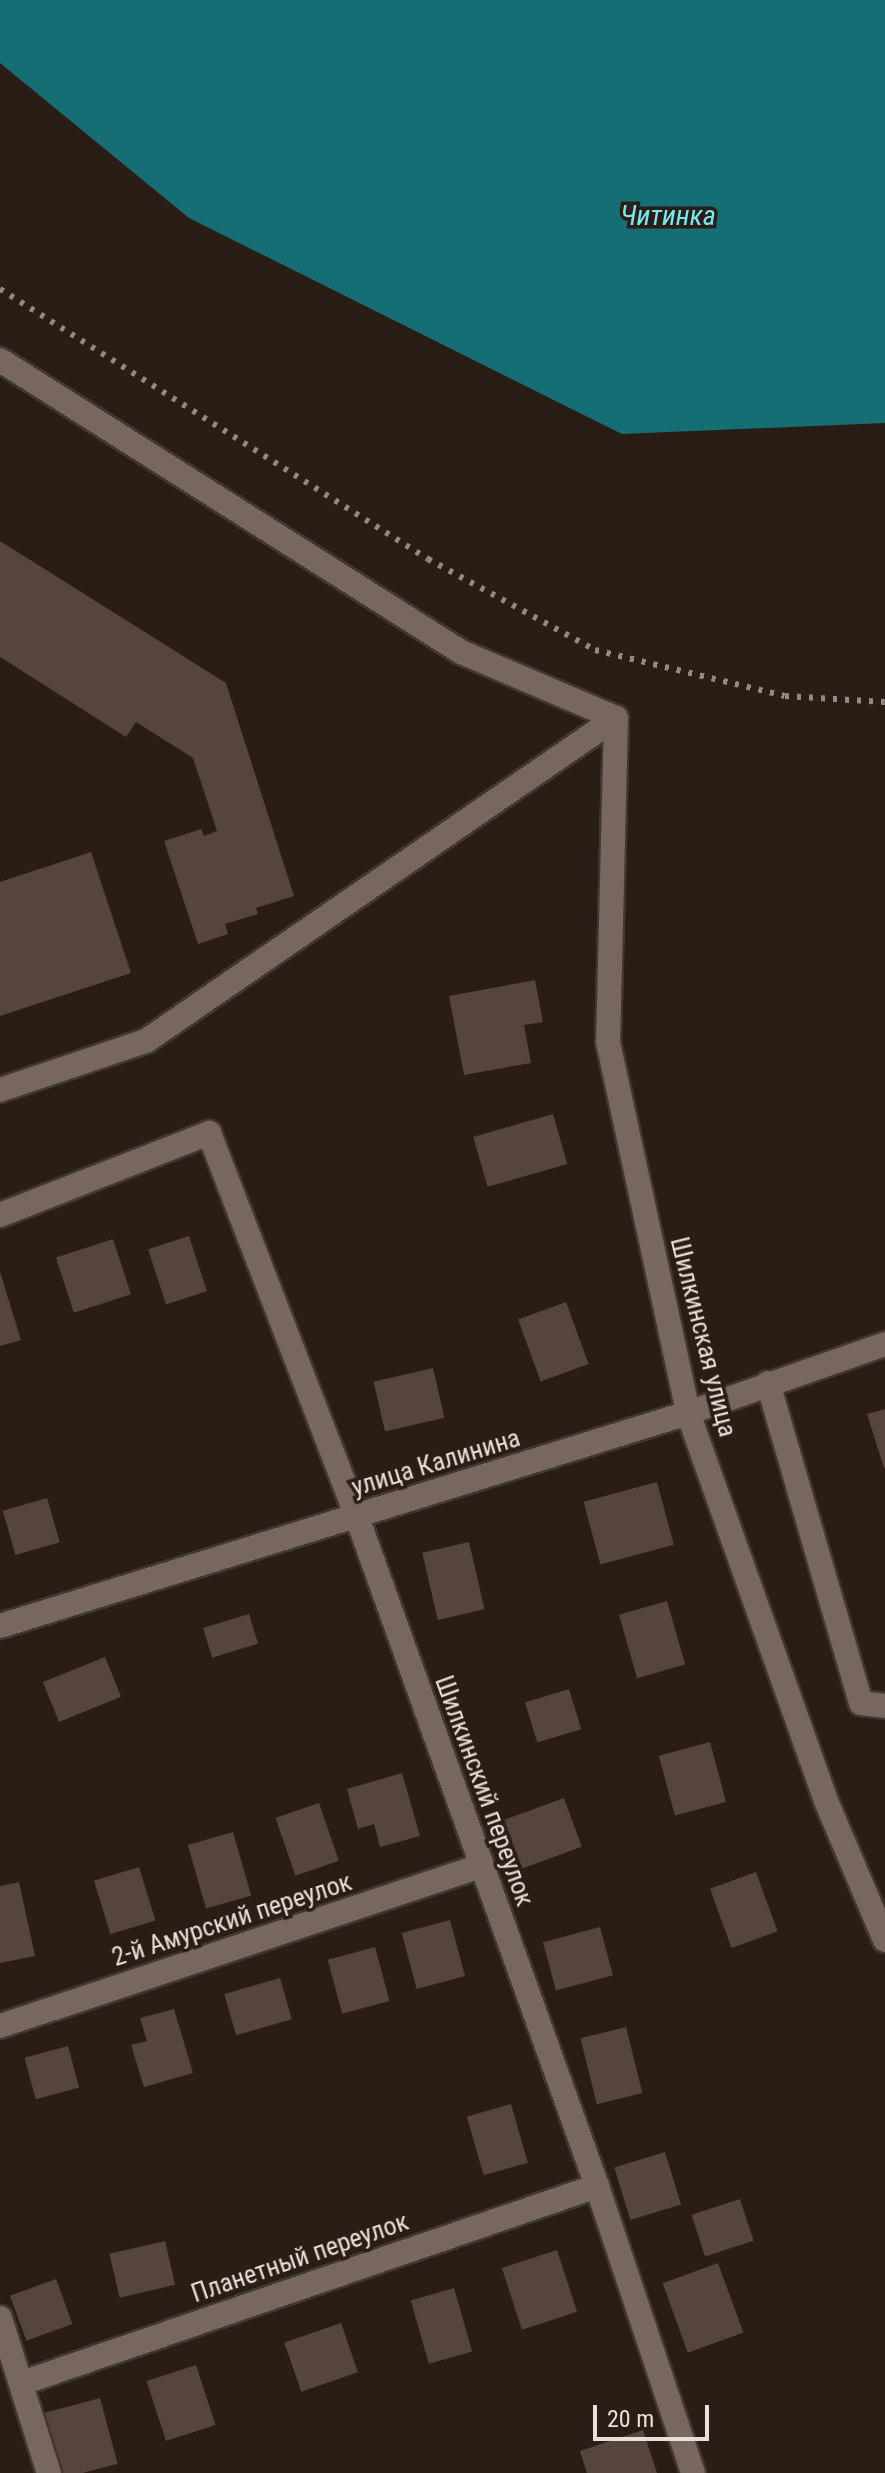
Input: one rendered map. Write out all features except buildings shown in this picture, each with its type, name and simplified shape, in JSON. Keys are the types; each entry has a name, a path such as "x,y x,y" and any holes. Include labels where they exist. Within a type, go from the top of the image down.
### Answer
{"street":[{"path":"0,360 461,652 616,718"},
{"path":"0,1090 146,1041 616,718"},
{"name":"Шилкинская улица","path":"616,718 608,1042 688,1413 826,1801 885,1940"},
{"name":"Шилкинский переулок","path":"0,1215 209,1133 357,1517 597,2186 693,2473"},
{"name":"улица Калинина","path":"0,1626 688,1413 885,1344"},
{"path":"768,1383 861,1703 885,1706"},
{"name":"2-й Амурский переулок","path":"0,2026 481,1866"},
{"name":"Планетный переулок","path":"22,2383 597,2186"},
{"path":"0,2318 49,2473"}],"water":[{"name":"Читинка","path":"0,0 885,0 885,423 622,434 189,218 0,63"}],"railway":[{"path":"0,289 428,559 595,650 785,696 885,702"}]}
